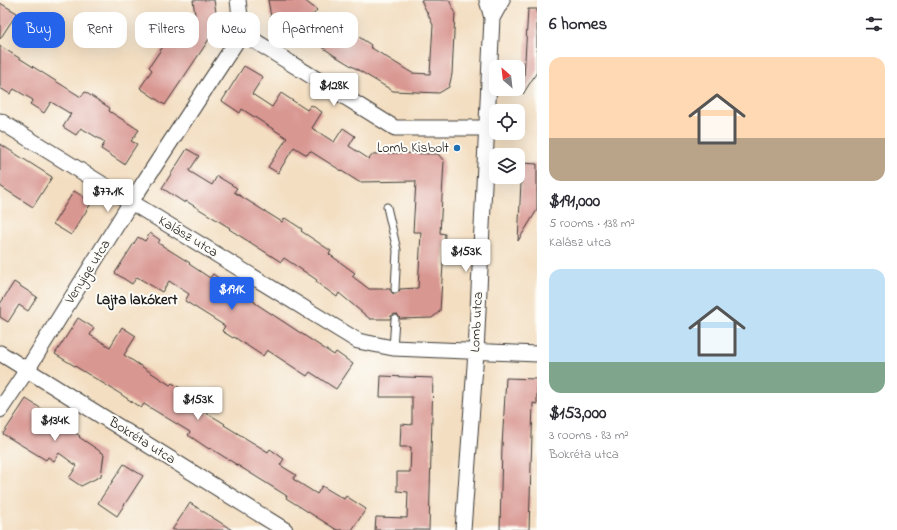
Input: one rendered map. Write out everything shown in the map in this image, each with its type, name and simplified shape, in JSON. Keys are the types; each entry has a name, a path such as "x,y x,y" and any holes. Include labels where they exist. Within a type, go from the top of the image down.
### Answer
{"street":[{"path":"238,0 239,12"},
{"path":"487,0 492,18"},
{"path":"492,18 502,0"},
{"name":"Lomb utca","path":"463,530 476,352 492,18"},
{"path":"260,44 395,128 487,128"},
{"name":"Venyige utca","path":"0,410 27,370 131,202 232,48"},
{"name":"Kalász utca","path":"0,121 358,341 394,348 537,354"},
{"name":"Bokréta utca","path":"0,353 285,530"}],"lane":[{"path":"387,207 397,250 396,289"},
{"path":"394,348 395,319"}],"building":[{"path":"193,0 214,0 216,12 207,12 207,42 165,105 140,88 152,70 149,67 162,48 199,48 199,12 195,12"},
{"path":"268,0 304,0 317,10 315,12 270,12"},
{"path":"421,0 449,0 455,12 452,74 449,87 439,93 393,91 324,48 358,48 358,36 371,45 370,47 412,73 430,74 433,25"},
{"path":"0,3 15,12 12,12 12,21 0,39"},
{"path":"528,9 537,9 537,72 525,91"},
{"path":"0,46 81,97 85,92 110,108 109,111 139,130 131,141 137,144 124,164 101,149 105,142 81,128 76,135 63,127 71,114 51,102 44,113 30,104 33,100 14,89 10,94 0,88"},
{"path":"244,66 263,77 252,94 272,107 281,93 307,110 311,105 322,112 312,128 334,142 343,128 355,136 349,146 369,159 373,154 438,154 444,161 440,233 445,234 440,311 432,318 400,319 398,315 395,314 391,316 390,319 370,319 339,293 337,297 316,282 317,280 284,258 281,262 229,229 230,228 186,201 185,203 162,188 187,149 199,156 189,171 212,185 217,176 237,188 234,192 282,222 285,218 302,229 301,231 331,251 329,254 355,273 352,276 369,289 390,289 392,293 395,294 399,292 400,289 418,288 421,232 413,232 416,181 359,182 310,151 307,155 294,147 278,173 268,167 287,138 242,109 240,113 222,101"},
{"path":"0,144 52,177 33,207 0,186"},
{"path":"525,163 537,164 537,210 518,241 521,184 525,184"},
{"path":"74,191 92,202 71,235 53,224"},
{"path":"150,233 160,240 158,243 190,263 189,264 210,278 213,274 224,283 334,355 336,352 353,364 336,389 310,372 307,376 267,350 263,356 222,331 225,326 185,301 189,294 169,281 162,292 137,277 132,284 115,273 138,237 145,241"},
{"path":"14,282 37,297 28,311 19,305 8,322 0,317 0,304"},
{"path":"78,318 94,328 90,335 110,347 122,327 136,336 124,355 170,385 172,383 190,394 186,400 225,424 224,425 268,452 270,449 284,459 280,465 296,475 293,479 317,494 322,486 344,499 346,496 366,509 352,530 337,530 286,498 287,496 188,435 190,432 144,404 141,408 55,354"},
{"path":"381,376 433,378 429,530 375,530 376,517 407,518 408,492 397,491 397,472 410,472 411,447 400,447 401,424 412,425 412,397 380,397"},
{"path":"506,378 537,379 537,404 533,403 529,530 500,530 502,446"},
{"path":"26,399 104,454 101,476 81,486 69,478 77,466 59,453 54,461 48,457 46,460 3,434"},
{"path":"124,464 143,476 117,516 98,503"},
{"path":"190,503 232,530 172,530"}],"place":[{"name":"Lomb Kisbolt","path":"457,148"}],"district":[{"name":"Lajta lakókert","path":"137,300"}]}
